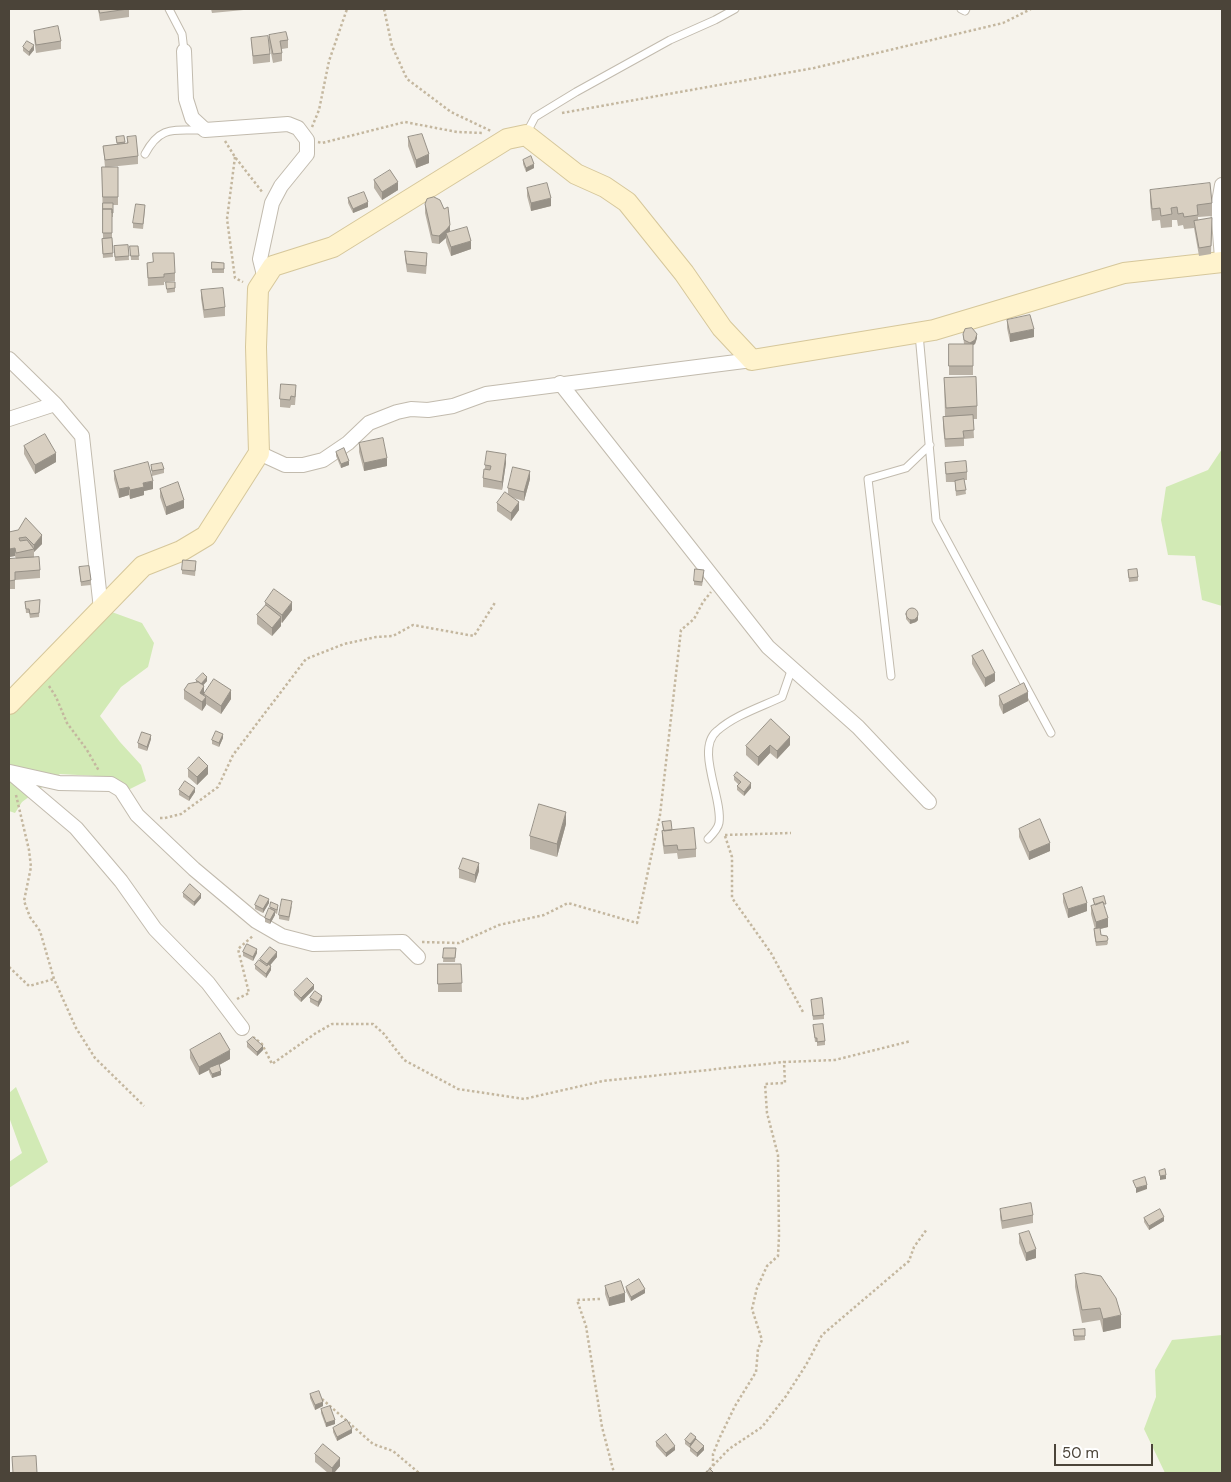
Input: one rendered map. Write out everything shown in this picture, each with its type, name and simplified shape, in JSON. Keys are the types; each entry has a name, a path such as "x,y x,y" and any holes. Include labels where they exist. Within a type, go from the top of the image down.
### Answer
{"street":[{"path":"9,704 144,566 181,551 206,536 259,454 256,347 261,284 260,259 272,203 281,186 307,154 307,140 298,128 288,124 211,130 192,118 186,99 184,51"},
{"path":"261,284 273,266 333,248 507,138 526,136 576,174 605,187 627,202 684,273 722,328 752,360"},
{"path":"1222,185 1218,208 1222,258"},
{"path":"259,454 285,465 303,465 323,460 348,443 369,423 397,412 453,406 486,394 560,383 752,360 919,332 944,327 1124,273 1222,262"},
{"path":"9,359 55,404 82,436 101,609"},
{"path":"560,383 768,647 858,727 929,802"},
{"path":"9,419 55,404"},
{"path":"9,771 59,783 111,784 121,790 137,815 194,870 264,925 282,936 313,944 403,942 418,957"},
{"path":"9,771 76,828 121,881 156,929 208,983 242,1028"}],"lane":[{"path":"169,9 182,34 184,51"},
{"path":"526,136 535,117 576,92 670,40 736,9"},
{"path":"961,9 965,11 966,9"},
{"path":"145,154 152,140 165,131 211,130"},
{"path":"919,332 936,520 1051,733"},
{"path":"891,676 868,479 906,468 930,445"},
{"path":"708,839 718,825 719,808 710,768 709,743 716,731 740,716 782,697 792,668"}],"path":[{"path":"347,9 328,61 319,110 307,140 322,143 405,122 457,132 496,133 451,112 407,79 392,46 384,9"},
{"path":"535,117 814,68 1003,23 1031,9"},
{"path":"211,130 272,203"},
{"path":"235,158 227,219 235,278 261,284"},
{"path":"403,942 459,943 499,925 544,915 568,903 637,923 660,815 681,630 694,619 703,602 718,584"},
{"path":"137,815 165,818 181,814 218,787 233,756 306,659 344,644 376,637 393,636 412,625 474,636 496,601"},
{"path":"40,672 56,697 67,722 87,750 106,784"},
{"path":"9,771 30,850 31,867 24,901 30,918 40,931 54,979 76,1028 95,1058 144,1106"},
{"path":"713,833 725,836 791,832"},
{"path":"725,836 732,857 732,898 771,953 803,1012"},
{"path":"226,1007 249,993 238,949 264,925"},
{"path":"9,967 29,986 54,979"},
{"path":"242,1028 262,1044 272,1064 332,1024 374,1024 404,1060 458,1089 524,1099 603,1081 784,1062 835,1060 911,1041"},
{"path":"712,1466 712,1454 735,1406 756,1372 758,1349 762,1340 752,1308 758,1288 768,1266 778,1256 780,1236 778,1155 767,1113 765,1084 785,1084 784,1062"},
{"path":"706,1473 729,1449 762,1427 786,1396 822,1335 909,1261 914,1247 927,1228"},
{"path":"600,1299 578,1300 586,1326 602,1427 614,1473"},
{"path":"322,1400 373,1444 393,1451 420,1473"}],"green space":[{"path":"1222,449 1222,606 1202,600 1195,556 1168,555 1161,520 1166,487 1208,470"},
{"path":"109,611 142,623 154,643 148,667 121,687 100,716 141,765 146,781 128,790 96,776 60,774 22,802 15,813 9,811 9,715 31,689"},
{"path":"16,1087 48,1162 9,1188 9,1162 22,1153 9,1117 9,1093"},
{"path":"1222,1335 1222,1473 1165,1473 1144,1429 1156,1397 1155,1370 1172,1340"}],"building":[{"path":"99,9 128,9 100,13"},
{"path":"58,26 61,41 36,45 34,31"},
{"path":"286,32 288,40 280,41 282,53 273,54 269,35"},
{"path":"268,36 270,54 253,56 251,38"},
{"path":"27,41 34,45 29,52 23,47"},
{"path":"422,134 429,154 416,160 408,137"},
{"path":"124,136 125,142 117,143 116,137"},
{"path":"136,136 138,156 105,160 103,146 128,143 127,137"},
{"path":"531,156 534,164 526,168 523,160"},
{"path":"102,167 118,167 118,197 103,197"},
{"path":"390,170 398,182 382,192 374,180"},
{"path":"547,183 551,198 531,203 527,188"},
{"path":"1210,183 1212,203 1197,205 1198,215 1184,217 1183,213 1178,214 1177,207 1171,208 1172,214 1161,216 1160,208 1152,209 1150,190"},
{"path":"364,192 368,202 353,209 348,198"},
{"path":"434,197 440,200 444,209 448,207 450,225 439,236 432,235 425,204 427,199"},
{"path":"103,203 113,203 113,213 112,209 103,209"},
{"path":"136,204 145,205 143,224 133,223"},
{"path":"103,209 112,209 112,233 103,233"},
{"path":"1212,218 1211,246 1199,248 1194,221"},
{"path":"467,227 471,241 451,247 446,233"},
{"path":"112,238 113,253 103,254 102,239"},
{"path":"128,245 129,256 115,257 114,246"},
{"path":"130,246 138,246 139,256 131,256"},
{"path":"405,251 427,253 426,266 407,264"},
{"path":"153,253 174,253 175,273 164,274 164,277 148,278 147,263 153,262"},
{"path":"212,262 224,263 224,269 212,269"},
{"path":"166,282 175,282 175,288 167,289"},
{"path":"223,288 225,307 204,310 201,290"},
{"path":"1030,315 1034,329 1010,334 1007,320"},
{"path":"972,328 977,334 975,340 970,343 964,340 963,334 965,329"},
{"path":"949,344 973,344 973,366 949,366"},
{"path":"976,377 977,406 946,408 944,378"},
{"path":"281,384 296,385 295,397 291,396 290,400 280,399"},
{"path":"973,415 974,430 963,431 964,438 945,439 943,417"},
{"path":"45,434 56,453 35,465 24,446"},
{"path":"383,438 387,458 364,463 359,443"},
{"path":"344,448 349,461 341,464 336,452"},
{"path":"487,451 506,454 502,482 483,478 484,469 490,470 491,466 485,465"},
{"path":"966,461 967,472 946,474 945,463"},
{"path":"148,462 153,481 143,483 144,487 130,490 129,487 119,489 114,471"},
{"path":"162,463 164,469 152,471 151,465"},
{"path":"513,467 530,471 524,492 508,488"},
{"path":"964,479 966,490 956,491 955,481"},
{"path":"178,482 184,500 166,507 160,489"},
{"path":"505,492 519,502 511,513 497,503"},
{"path":"26,518 42,535 34,545 26,537 19,538 20,541 27,540 34,549 16,553 15,548 9,549 9,532 18,530"},
{"path":"39,557 40,570 15,572 15,580 9,581 9,559"},
{"path":"183,560 196,561 195,571 182,570"},
{"path":"89,566 91,580 81,582 79,567"},
{"path":"695,569 704,570 702,582 694,581"},
{"path":"1137,569 1138,577 1129,578 1128,570"},
{"path":"274,589 292,602 282,615 265,602"},
{"path":"40,600 39,613 30,614 29,609 26,609 25,602"},
{"path":"266,605 281,617 272,628 257,615"},
{"path":"912,608 918,614 912,620 906,614"},
{"path":"983,650 995,673 985,678 972,656"},
{"path":"203,673 207,677 201,684 196,680"},
{"path":"214,679 231,690 221,706 204,694"},
{"path":"199,682 204,686 200,693 206,697 202,702 184,690 188,684"},
{"path":"1024,683 1028,692 1003,705 999,696"},
{"path":"771,719 790,737 777,751 770,745 758,757 746,746"},
{"path":"216,731 223,734 219,743 212,740"},
{"path":"142,732 151,735 147,747 138,743"},
{"path":"199,757 208,766 197,777 188,769"},
{"path":"737,772 751,783 744,792 737,786 741,782 734,776"},
{"path":"185,781 195,788 189,797 179,790"},
{"path":"539,804 566,812 557,844 530,836"},
{"path":"1040,819 1050,843 1029,852 1019,829"},
{"path":"671,821 672,830 664,831 662,822"},
{"path":"694,828 696,849 678,850 677,845 664,846 662,831"},
{"path":"463,858 479,863 475,875 459,869"},
{"path":"190,884 201,894 194,902 183,893"},
{"path":"1082,887 1087,903 1068,909 1063,894"},
{"path":"260,895 269,899 263,909 255,905"},
{"path":"1104,896 1106,904 1103,902 1095,905 1093,899"},
{"path":"282,899 292,901 289,917 279,915"},
{"path":"271,902 278,905 277,910 270,907"},
{"path":"1103,902 1108,918 1096,922 1091,906"},
{"path":"269,908 275,911 270,920 265,918"},
{"path":"1100,928 1101,935 1107,936 1107,941 1096,942 1094,929"},
{"path":"247,944 257,949 253,957 243,952"},
{"path":"270,947 277,952 267,964 260,959"},
{"path":"444,948 456,948 455,958 443,958"},
{"path":"259,960 267,966 268,964 271,966 266,974 255,965"},
{"path":"438,964 461,964 462,983 438,984"},
{"path":"307,978 314,985 301,998 294,991"},
{"path":"315,991 322,996 318,1002 310,998"},
{"path":"822,998 824,1015 813,1016 811,1000"},
{"path":"823,1024 825,1041 817,1042 813,1025"},
{"path":"220,1033 230,1050 199,1067 190,1050"},
{"path":"253,1037 263,1046 257,1052 247,1042"},
{"path":"219,1064 221,1071 212,1074 209,1068"},
{"path":"1165,1169 1166,1175 1160,1176 1159,1171"},
{"path":"1145,1177 1147,1185 1136,1188 1133,1181"},
{"path":"1031,1203 1033,1215 1002,1221 1000,1209"},
{"path":"1160,1209 1164,1217 1149,1226 1144,1218"},
{"path":"1029,1231 1036,1249 1026,1253 1019,1234"},
{"path":"1084,1273 1101,1276 1116,1298 1121,1315 1103,1319 1100,1308 1082,1310 1075,1275"},
{"path":"639,1279 645,1289 631,1297 626,1287"},
{"path":"621,1281 625,1293 609,1298 605,1286"},
{"path":"1085,1329 1085,1336 1074,1336 1073,1330"},
{"path":"319,1391 323,1402 315,1405 310,1394"},
{"path":"330,1406 335,1420 326,1423 321,1409"},
{"path":"347,1420 352,1429 337,1437 333,1428"},
{"path":"691,1433 696,1437 690,1444 685,1440"},
{"path":"666,1434 675,1446 666,1453 656,1442"},
{"path":"696,1439 704,1446 697,1453 690,1447"},
{"path":"323,1444 340,1458 332,1468 315,1454"},
{"path":"36,1456 37,1473 13,1473 12,1457"},
{"path":"710,1469 714,1473 706,1473"}]}
